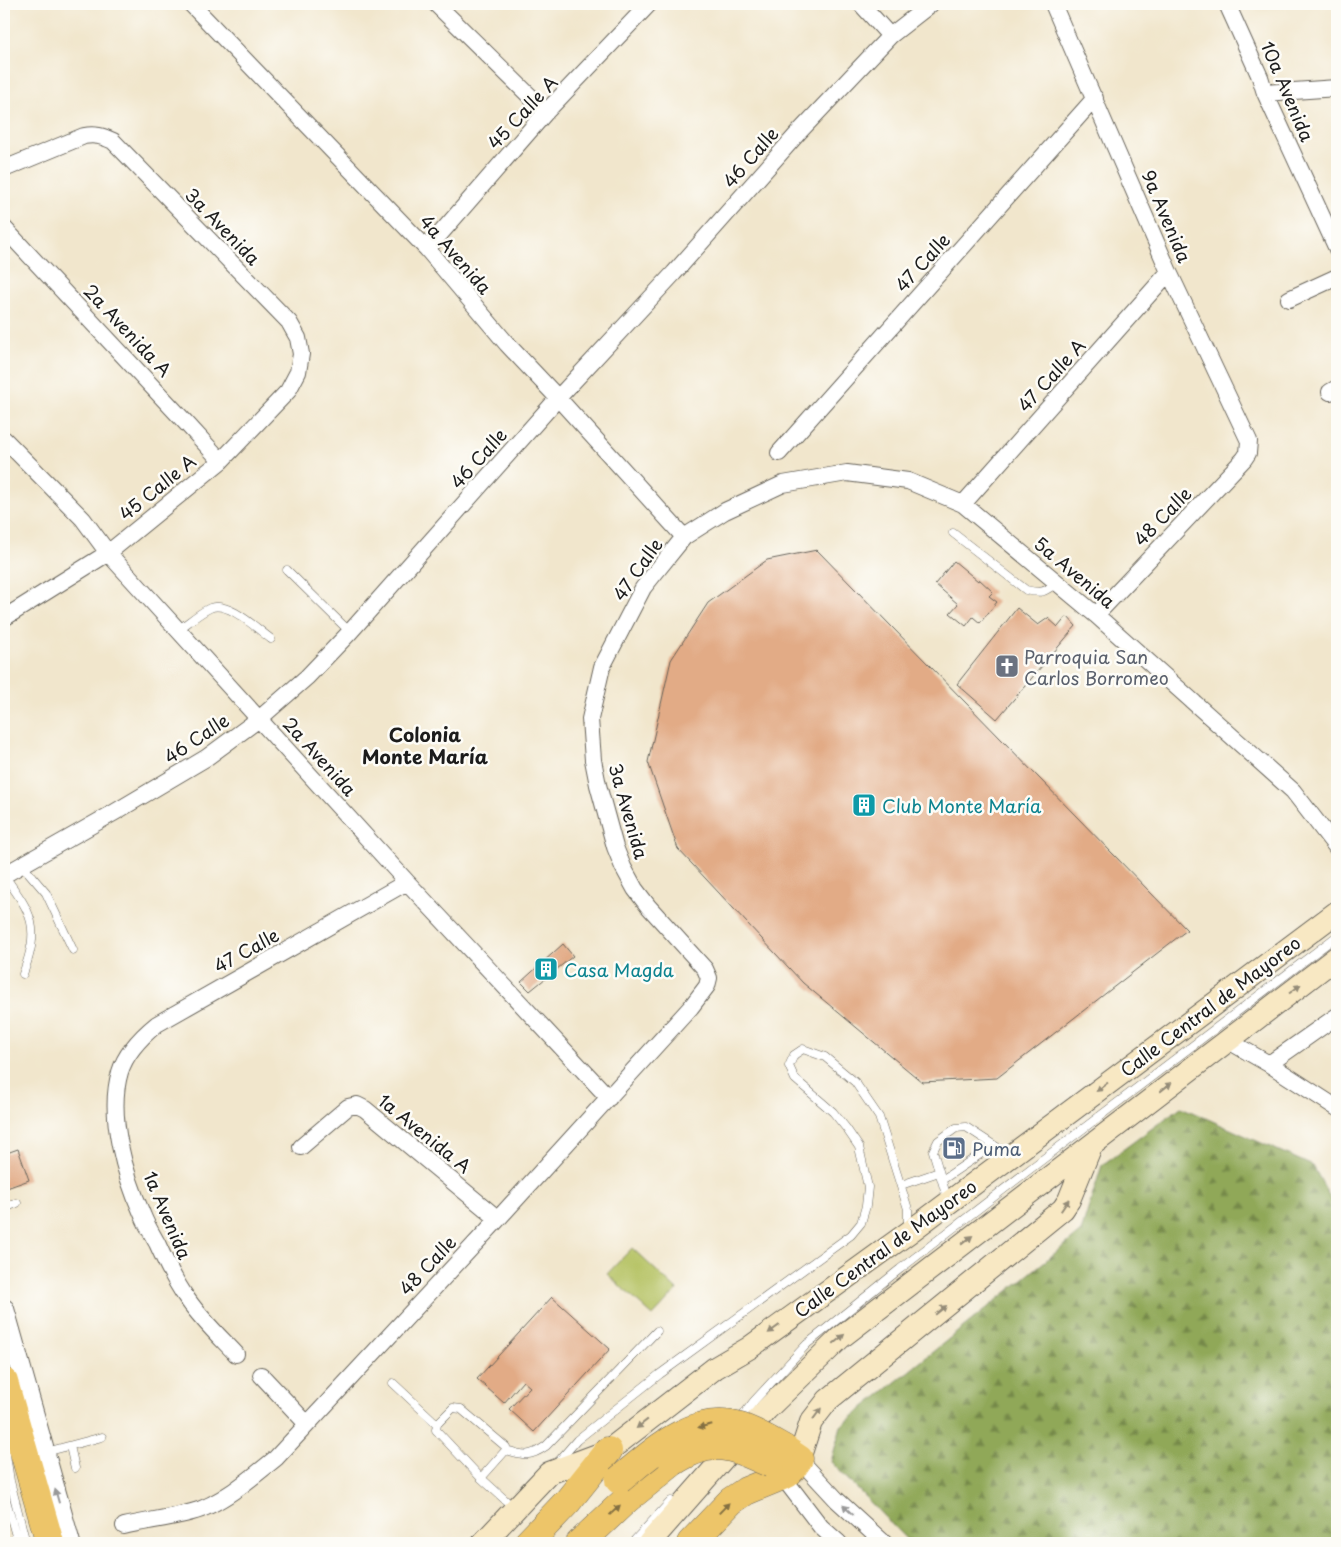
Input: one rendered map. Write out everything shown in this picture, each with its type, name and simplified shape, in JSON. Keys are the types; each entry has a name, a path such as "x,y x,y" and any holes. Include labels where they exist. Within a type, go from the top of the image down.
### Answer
{"highway":[{"path":"4,1382 50,1543"},
{"path":"568,1501 618,1480 676,1437 708,1424 724,1424 744,1428 784,1462"},
{"path":"580,1543 627,1499 685,1454 718,1445 784,1462"},
{"path":"528,1543 568,1501 608,1451"},
{"path":"691,1543 731,1501 784,1462"}],"main road":[{"name":"Calle Central de Mayoreo","path":"484,1543 548,1473 608,1451 715,1368 748,1348 908,1233 948,1202 1002,1150 1337,912"},
{"path":"649,1543 766,1410 840,1338 1337,957"},
{"path":"784,1462 828,1400 1064,1209 1091,1145"}],"street":[{"name":"4a Avenida","path":"191,4 427,248 507,344 684,537"},
{"path":"436,4 546,112"},
{"name":"45 Calle A","path":"427,248 546,112 649,4"},
{"path":"861,4 890,36"},
{"name":"46 Calle","path":"4,875 206,758 259,719 306,677 350,632 558,398 674,273 799,132 890,36 931,4"},
{"name":"9a Avenida","path":"1054,4 1169,272 1249,441"},
{"name":"10a Avenida","path":"1227,4 1260,77 1265,93 1337,250"},
{"path":"1265,93 1337,88"},
{"name":"47 Calle","path":"779,453 1095,98"},
{"name":"3a Avenida","path":"4,169 84,136 93,134 113,141 289,322 298,338 301,354"},
{"name":"2a Avenida A","path":"4,228 221,461"},
{"name":"47 Calle A","path":"963,504 1169,272"},
{"path":"1289,299 1337,277"},
{"name":"45 Calle A","path":"4,618 108,553 221,461 288,391 298,372 301,354"},
{"name":"2a Avenida","path":"4,439 83,519 108,553 407,882 609,1098"},
{"name":"48 Calle","path":"1096,615 1244,459 1248,453 1249,441"},
{"name":"5a Avenida","path":"725,511 783,484 847,472 908,481 963,504 1096,615 1293,791 1337,848"},
{"name":"47 Calle","path":"602,667 643,588 684,537 725,511"},
{"name":"3a Avenida","path":"602,667 590,719 593,760 615,847 627,874 648,906 705,969"},
{"name":"47 Calle","path":"121,1070 128,1055 143,1036 157,1024 407,882"},
{"name":"48 Calle","path":"124,1526 194,1512 252,1479 276,1458 498,1219 691,1007 707,986 709,978 705,969"},
{"path":"1269,1064 1337,1016"},
{"path":"1227,1040 1269,1064 1337,1108"},
{"name":"1a Avenida","path":"121,1070 117,1085 116,1118 122,1154 143,1216 165,1263 188,1300 213,1332 236,1354"},
{"name":"1a Avenida A","path":"301,1147 348,1107 357,1105 498,1219"},
{"path":"4,1309 70,1543"},
{"path":"261,1375 307,1424"},
{"path":"784,1462 821,1527 839,1543"},
{"path":"784,1462 837,1500 884,1543"}],"lane":[{"path":"953,534 1026,590 1036,593 1044,592 1057,583"},
{"path":"287,570 350,632"},
{"path":"178,630 210,608 220,605 240,616 271,639"},
{"path":"22,865 46,893 74,950"},
{"path":"4,875 25,905 31,919 30,954 23,974"},
{"path":"709,1458 754,1400 807,1344 900,1269 1337,936"},
{"path":"548,1473 577,1440 660,1374 851,1235 861,1223 866,1206 868,1187 859,1147 833,1112 795,1080 789,1066 794,1055 803,1049 825,1056 855,1082 879,1117 908,1209 908,1233"},
{"path":"948,1202 933,1151 938,1141 956,1128 966,1127 1002,1150"},
{"path":"901,1185 941,1176 1002,1150"},
{"path":"4,1208 17,1203"},
{"path":"506,1450 522,1455 534,1455 546,1446 657,1331"},
{"path":"393,1382 437,1424"},
{"path":"506,1450 505,1445 460,1408 453,1408 437,1424 436,1430 438,1435 481,1478 515,1508"},
{"path":"44,1452 102,1436"},
{"path":"4,1441 10,1482 26,1543"},
{"path":"70,1446 75,1468"},
{"path":"481,1478 506,1450"},
{"path":"4,1493 18,1543"},
{"path":"632,1543 678,1494"}],"green space":[{"path":"1181,1107 1313,1166 1337,1210 1337,1543 921,1543 906,1539 831,1462 841,1426 1081,1232 1102,1165"},
{"path":"632,1248 677,1290 653,1316 607,1274"}],"building":[{"name":"Club Monte María","path":"817,550 1187,930 997,1078 922,1082 803,983 678,849 648,762 671,660 708,603 767,560"},
{"path":"954,561 993,592 989,596 997,602 980,623 973,617 966,626 950,613 958,604 935,584"},
{"name":"Parroquia San Carlos Borromeo","path":"1017,608 1038,625 1048,618 1058,627 1067,616 1076,626 997,719 957,684"},
{"name":"Casa Magda","path":"563,944 573,956 530,991 521,982"},
{"path":"18,1149 29,1180 4,1189 4,1154"},
{"path":"552,1297 610,1349 534,1432 509,1409 530,1387 523,1381 504,1403 477,1379"}],"place":[{"name":"Parroquia San Carlos Borromeo","path":"1007,666"},
{"name":"Club Monte María","path":"864,805"},
{"name":"Casa Magda","path":"546,969"},
{"name":"Puma","path":"954,1148"}],"district":[{"name":"Colonia Monte María","path":"425,745"}]}
